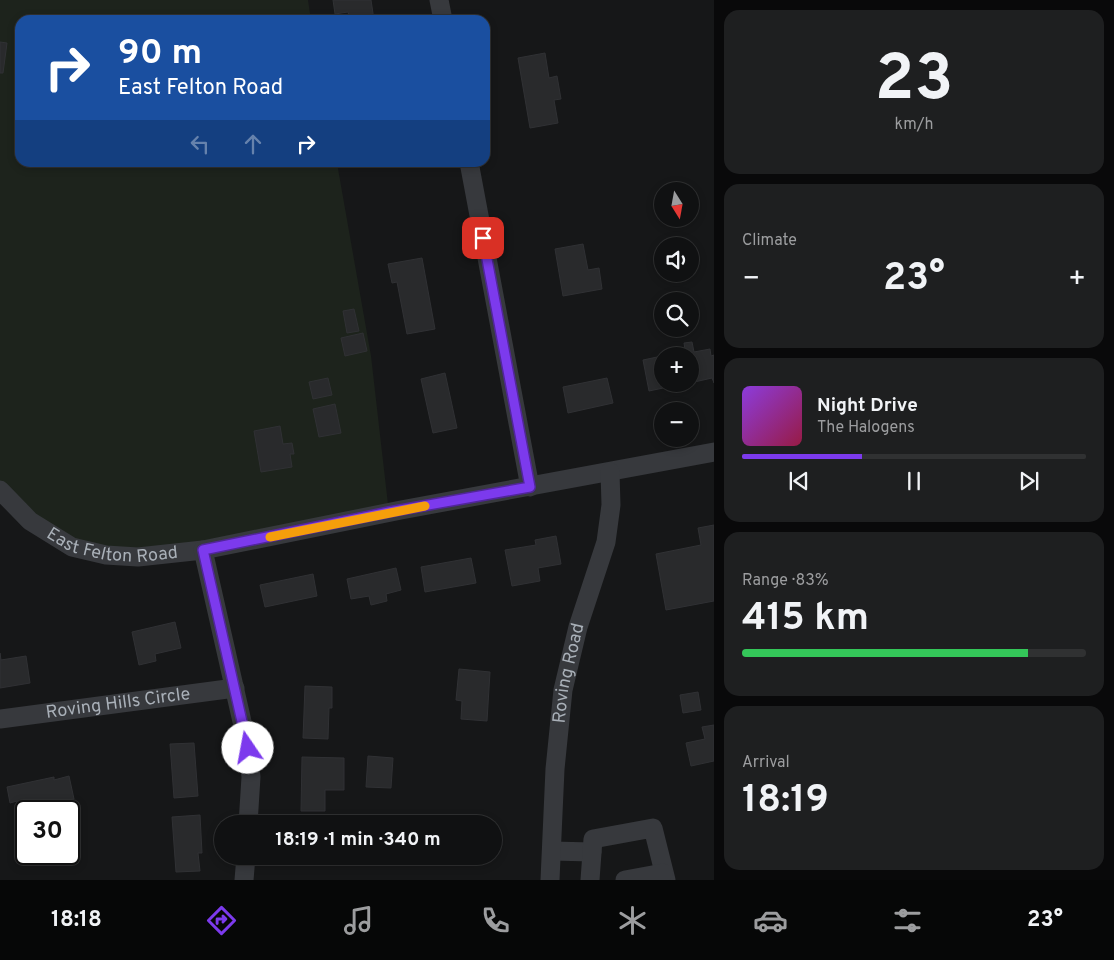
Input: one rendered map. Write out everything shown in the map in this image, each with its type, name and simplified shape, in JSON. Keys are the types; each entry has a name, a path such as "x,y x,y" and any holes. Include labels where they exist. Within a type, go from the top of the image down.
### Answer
{"street":[{"path":"439,0 442,15"},
{"path":"470,167 530,487"},
{"name":"East Felton Road","path":"0,490 30,521 72,547 106,555 138,557 203,550 389,512 714,452"},
{"name":"Roving Road","path":"550,880 555,769 563,690 578,627 606,542 611,505 610,472"},
{"path":"203,550 248,748 251,777 249,815"},
{"name":"Roving Hills Circle","path":"0,720 235,688"},
{"path":"590,880 593,839 653,828 665,877 625,880"},
{"path":"552,851 592,852"},
{"path":"244,880 245,865"}],"shaded area":[{"path":"0,0 308,0 310,15 15,15 15,167 338,167 371,356 389,513 203,550 91,550 48,532 0,489"}],"building":[{"path":"333,0 371,0 373,15 349,15 348,12 335,14"},
{"path":"0,42 7,43 3,73 0,73"},
{"path":"545,53 549,78 557,76 561,99 554,100 558,123 530,128 518,58"},
{"path":"583,244 588,270 599,268 602,289 563,296 555,249"},
{"path":"422,258 435,329 407,334 397,282 392,283 388,264"},
{"path":"354,309 359,331 347,333 343,311"},
{"path":"363,333 367,351 345,356 341,338"},
{"path":"692,342 693,347 685,347 684,343"},
{"path":"710,349 711,356 714,355 714,383 712,378 699,381 699,351"},
{"path":"654,358 654,390 649,391 643,360"},
{"path":"445,373 457,428 433,433 421,379"},
{"path":"328,378 332,395 313,399 309,382"},
{"path":"607,378 613,403 568,413 563,387"},
{"path":"335,404 341,433 319,437 313,409"},
{"path":"280,426 283,444 292,443 294,454 290,454 292,467 261,472 254,431"},
{"path":"714,525 714,601 666,610 656,554 701,545 698,528"},
{"path":"556,536 561,564 538,568 540,581 512,586 505,550 536,545 535,540"},
{"path":"471,558 476,583 425,592 421,567"},
{"path":"396,568 401,590 386,594 387,601 371,605 369,596 351,599 347,579"},
{"path":"313,574 317,596 265,607 260,585"},
{"path":"175,622 181,648 155,654 156,661 139,665 132,632"},
{"path":"0,653 1,660 26,656 30,683 0,688"},
{"path":"459,669 490,672 487,721 461,719 462,701 456,700"},
{"path":"305,686 332,687 332,708 329,708 328,739 303,738"},
{"path":"698,692 701,710 683,713 680,695"},
{"path":"714,725 714,761 691,766 686,743 705,739 702,727"},
{"path":"194,743 198,796 174,798 170,744"},
{"path":"368,756 393,758 391,788 366,787"},
{"path":"302,757 344,758 344,790 325,790 325,811 301,811"},
{"path":"69,776 74,799 15,800 10,803 7,787 54,777 54,780"},
{"path":"200,815 202,853 198,853 200,871 176,872 172,817"}],"slow traffic":[{"path":"270,537 425,506"}],"route":[{"path":"248,748 203,550 389,512 530,487 483,238"}]}
